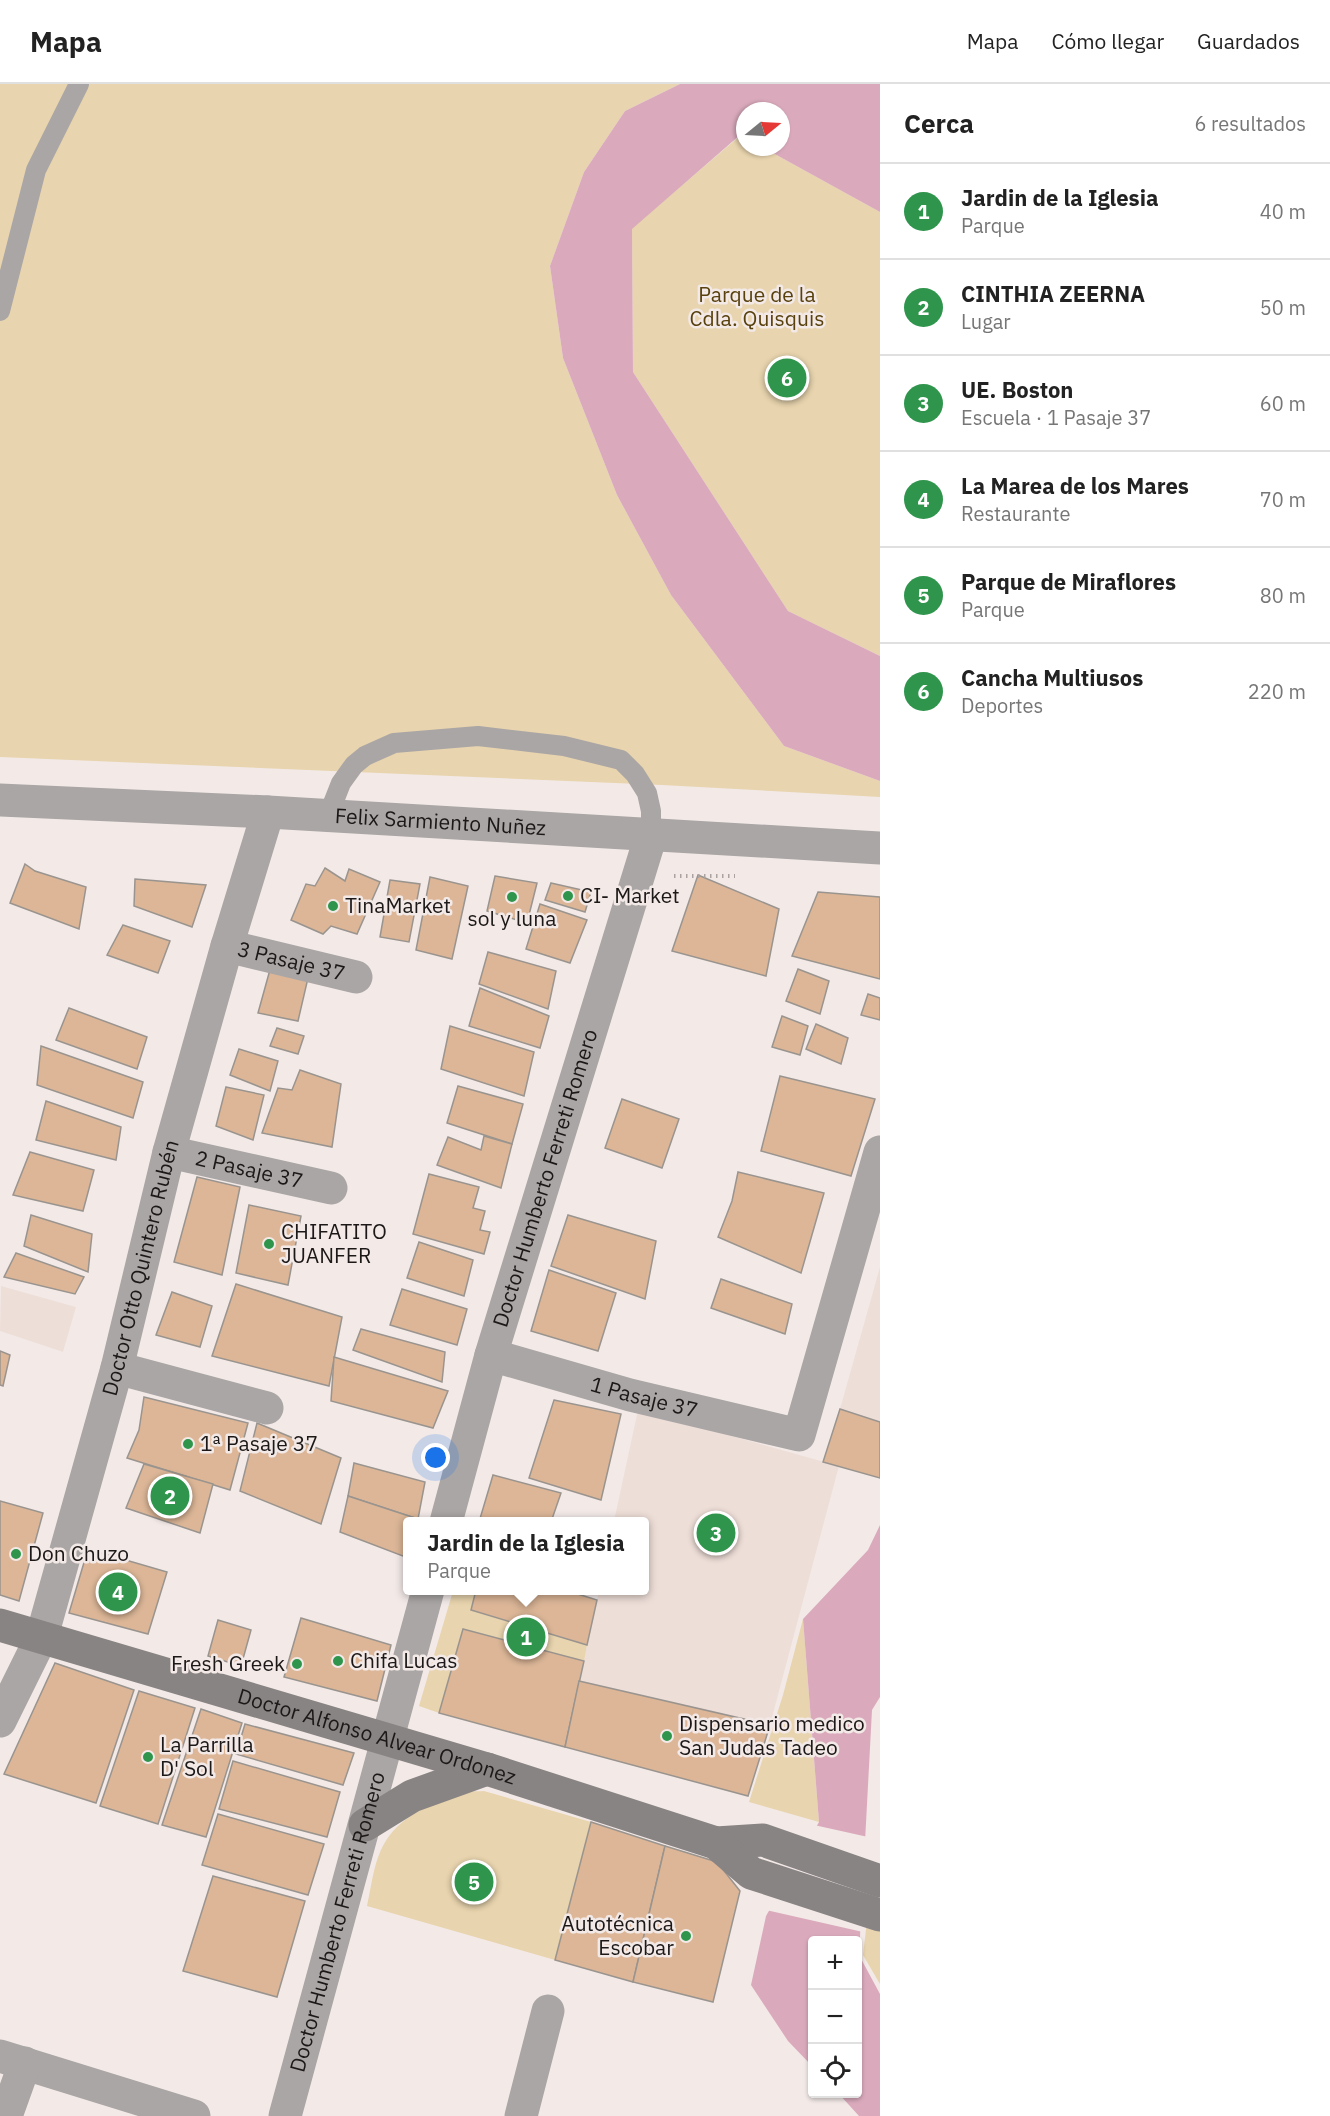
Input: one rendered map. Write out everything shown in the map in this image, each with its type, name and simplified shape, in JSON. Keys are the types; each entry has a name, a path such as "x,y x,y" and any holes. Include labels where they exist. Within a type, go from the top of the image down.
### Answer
{"main road":[{"name":"Doctor Alfonso Alvear Ordonez","path":"0,1625 486,1769 716,1843 763,1840 880,1881"},
{"path":"365,1825 412,1796 486,1769"},
{"name":"Doctor Alfonso Alvear Ordonez","path":"716,1843 751,1873 880,1915"}],"street":[{"name":"Felix Sarmiento Nuñez","path":"0,800 268,812 880,848"},
{"name":"Doctor Otto Quintero Rubén","path":"0,1721 42,1636 117,1368 169,1152 227,946 268,812"},
{"name":"Doctor Humberto Ferreti Romero","path":"447,1517 490,1355 651,835"},
{"name":"3 Pasaje 37","path":"227,946 356,977"},
{"name":"2 Pasaje 37","path":"169,1152 331,1188"},
{"name":"1 Pasaje 37","path":"490,1355 630,1395 799,1435 880,1152"},
{"path":"117,1368 267,1408"},
{"name":"Doctor Humberto Ferreti Romero","path":"285,2116 427,1595"},
{"path":"521,2116 548,2012"},
{"path":"6,2116 12,2059 194,2116"}],"lane":[{"path":"0,311 36,170 79,84"},
{"path":"328,816 341,783 354,765 365,756 394,743 478,736 564,746 621,760 635,774 647,793 651,811 651,835"}],"shaded area":[{"path":"680,84 880,84 880,212 778,156 790,156 790,102 736,102 736,138 632,229 633,372 788,611 880,656 880,781 784,746 671,595 617,495 563,358 550,266 584,172 625,111"},
{"path":"880,1267 880,1422 840,1409"},
{"path":"1,1286 76,1307 63,1352 0,1331"},
{"path":"638,1410 839,1466 770,1725 579,1681 598,1595 649,1595 649,1517 615,1517"},
{"path":"880,1525 880,1697 872,1710 860,1936 808,1936 808,2062 788,2041 751,1985 766,1916 819,1822 803,1619 868,1550"},
{"path":"862,1961 880,1994 880,2116 859,2116 843,2098 862,2098"}],"green space":[{"path":"0,84 680,84 625,111 584,172 550,266 563,358 617,495 671,595 784,746 880,781 880,797 662,785 0,757"},
{"name":"Parque de la Cdla. Quisquis","path":"736,139 736,156 778,156 880,212 880,656 788,611 633,372 632,228"},
{"path":"452,1595 475,1595 471,1610 587,1645 584,1661 463,1629 439,1713 419,1706"},
{"path":"803,1619 819,1822 749,1802 783,1695"},
{"path":"484,1791 591,1822 555,1960 367,1906 379,1854 393,1831 418,1811 446,1797 462,1792"},
{"path":"867,1921 880,1928 880,1984 863,1955"}],"pier":[{"path":"814,1825 868,1837 863,1932 766,1910"}],"building":[{"path":"25,864 35,871 86,887 79,929 10,903"},
{"name":"TinaMarket","path":"325,868 345,881 349,869 380,882 357,934 331,926 323,934 291,920 306,884 315,886"},
{"path":"698,875 779,909 766,976 672,951"},
{"name":"sol y luna","path":"495,876 537,883 527,923 487,911"},
{"path":"430,877 468,886 452,959 416,950"},
{"path":"135,879 206,885 192,927 134,906"},
{"path":"390,880 420,884 409,942 380,937"},
{"name":"CI- Market","path":"551,883 591,892 585,912 545,900"},
{"path":"818,892 880,897 880,979 792,956"},
{"path":"540,904 587,920 570,963 526,949"},
{"path":"123,925 170,941 158,973 107,955"},
{"path":"488,952 556,971 548,1009 479,984"},
{"path":"271,966 308,978 298,1021 258,1013"},
{"path":"798,969 829,981 820,1014 786,1001"},
{"path":"480,988 549,1016 540,1048 469,1026"},
{"path":"868,994 880,998 880,1020 861,1015"},
{"path":"69,1008 147,1037 137,1069 56,1040"},
{"path":"782,1016 808,1026 800,1055 772,1047"},
{"path":"816,1024 848,1038 841,1064 806,1049"},
{"path":"450,1026 534,1052 524,1096 441,1069"},
{"path":"277,1028 304,1036 298,1054 270,1046"},
{"path":"41,1046 143,1082 133,1118 37,1085"},
{"path":"239,1049 278,1061 270,1091 230,1075"},
{"path":"300,1070 341,1084 332,1147 262,1133 278,1088 292,1090"},
{"path":"780,1076 875,1099 851,1176 761,1151"},
{"path":"458,1086 523,1104 512,1144 447,1123"},
{"path":"226,1087 264,1095 253,1140 216,1126"},
{"path":"622,1099 679,1119 662,1168 605,1148"},
{"path":"46,1101 121,1127 116,1160 36,1140"},
{"path":"484,1136 512,1144 501,1188 437,1165 448,1137 481,1150"},
{"path":"30,1152 94,1170 83,1211 13,1195"},
{"path":"738,1172 824,1193 801,1273 718,1237 732,1201"},
{"path":"429,1174 479,1187 473,1208 485,1211 480,1230 490,1232 484,1254 413,1234"},
{"path":"197,1177 240,1187 222,1275 174,1262"},
{"name":"CHIFATITO JUANFER","path":"249,1205 301,1216 288,1285 236,1273"},
{"path":"31,1215 92,1234 88,1272 24,1246"},
{"path":"568,1215 656,1241 645,1299 551,1266"},
{"path":"419,1242 473,1260 464,1296 407,1278"},
{"path":"16,1253 84,1277 75,1294 4,1277"},
{"path":"549,1270 616,1293 598,1351 531,1331"},
{"path":"721,1279 792,1304 785,1334 711,1308"},
{"path":"236,1284 342,1317 329,1386 212,1356"},
{"path":"402,1289 467,1309 457,1345 390,1325"},
{"path":"172,1292 212,1306 200,1347 156,1335"},
{"path":"361,1329 445,1352 442,1382 353,1350"},
{"path":"0,1351 10,1355 3,1386 0,1385"},
{"path":"334,1357 448,1391 433,1428 331,1401"},
{"name":"1ª Pasaje 37","path":"144,1397 248,1423 230,1490 127,1458 139,1430"},
{"path":"554,1400 621,1414 601,1500 529,1478"},
{"path":"840,1409 880,1422 880,1478 823,1462"},
{"path":"257,1423 341,1458 321,1524 240,1491"},
{"path":"354,1463 425,1482 418,1517 412,1517 348,1496"},
{"path":"144,1464 213,1484 200,1533 126,1508"},
{"path":"493,1475 561,1493 553,1517 480,1517"},
{"path":"348,1496 412,1517 403,1517 403,1556 340,1532"},
{"name":"Don Chuzo","path":"0,1501 43,1513 19,1601 0,1595"},
{"path":"88,1549 167,1572 148,1634 69,1613"},
{"path":"475,1595 581,1595 597,1600 587,1645 471,1610"},
{"name":"Chifa Lucas","path":"301,1618 391,1645 377,1701 284,1677"},
{"path":"218,1620 251,1630 241,1666 208,1656"},
{"path":"463,1629 584,1661 565,1747 439,1713"},
{"path":"55,1663 134,1690 96,1803 4,1774"},
{"name":"Dispensario medico San Judas Tadeo","path":"579,1681 770,1725 748,1796 565,1747"},
{"name":"La Parrilla D' Sol","path":"139,1691 195,1708 158,1824 100,1806"},
{"path":"201,1709 242,1723 206,1837 162,1825"},
{"path":"245,1724 354,1753 343,1785 236,1754"},
{"path":"233,1761 340,1792 327,1837 219,1809"},
{"path":"218,1814 324,1844 308,1895 202,1865"},
{"path":"591,1822 665,1846 633,1982 555,1960"},
{"name":"Autotécnica Escobar","path":"665,1846 717,1862 740,1891 713,2002 633,1982"},
{"path":"213,1876 305,1901 277,1997 183,1971"}],"place":[{"name":"Cancha Multiusos","path":"787,378"},
{"name":"CI- Market","path":"568,896"},
{"name":"sol y luna","path":"512,897"},
{"name":"TinaMarket","path":"333,906"},
{"name":"CHIFATITO JUANFER","path":"269,1244"},
{"name":"1ª Pasaje 37","path":"188,1444"},
{"name":"CINTHIA ZEERNA","path":"170,1496"},
{"name":"UE. Boston","path":"716,1533"},
{"name":"Don Chuzo","path":"16,1554"},
{"name":"La Marea de los Mares","path":"118,1592"},
{"name":"Jardin de la Iglesia","path":"526,1637"},
{"name":"Chifa Lucas","path":"338,1661"},
{"name":"Fresh Greek","path":"297,1664"},
{"name":"Dispensario medico San Judas Tadeo","path":"667,1736"},
{"name":"La Parrilla D' Sol","path":"148,1757"},
{"name":"Parque de Miraflores","path":"474,1882"},
{"name":"Autotécnica Escobar","path":"686,1936"}]}
